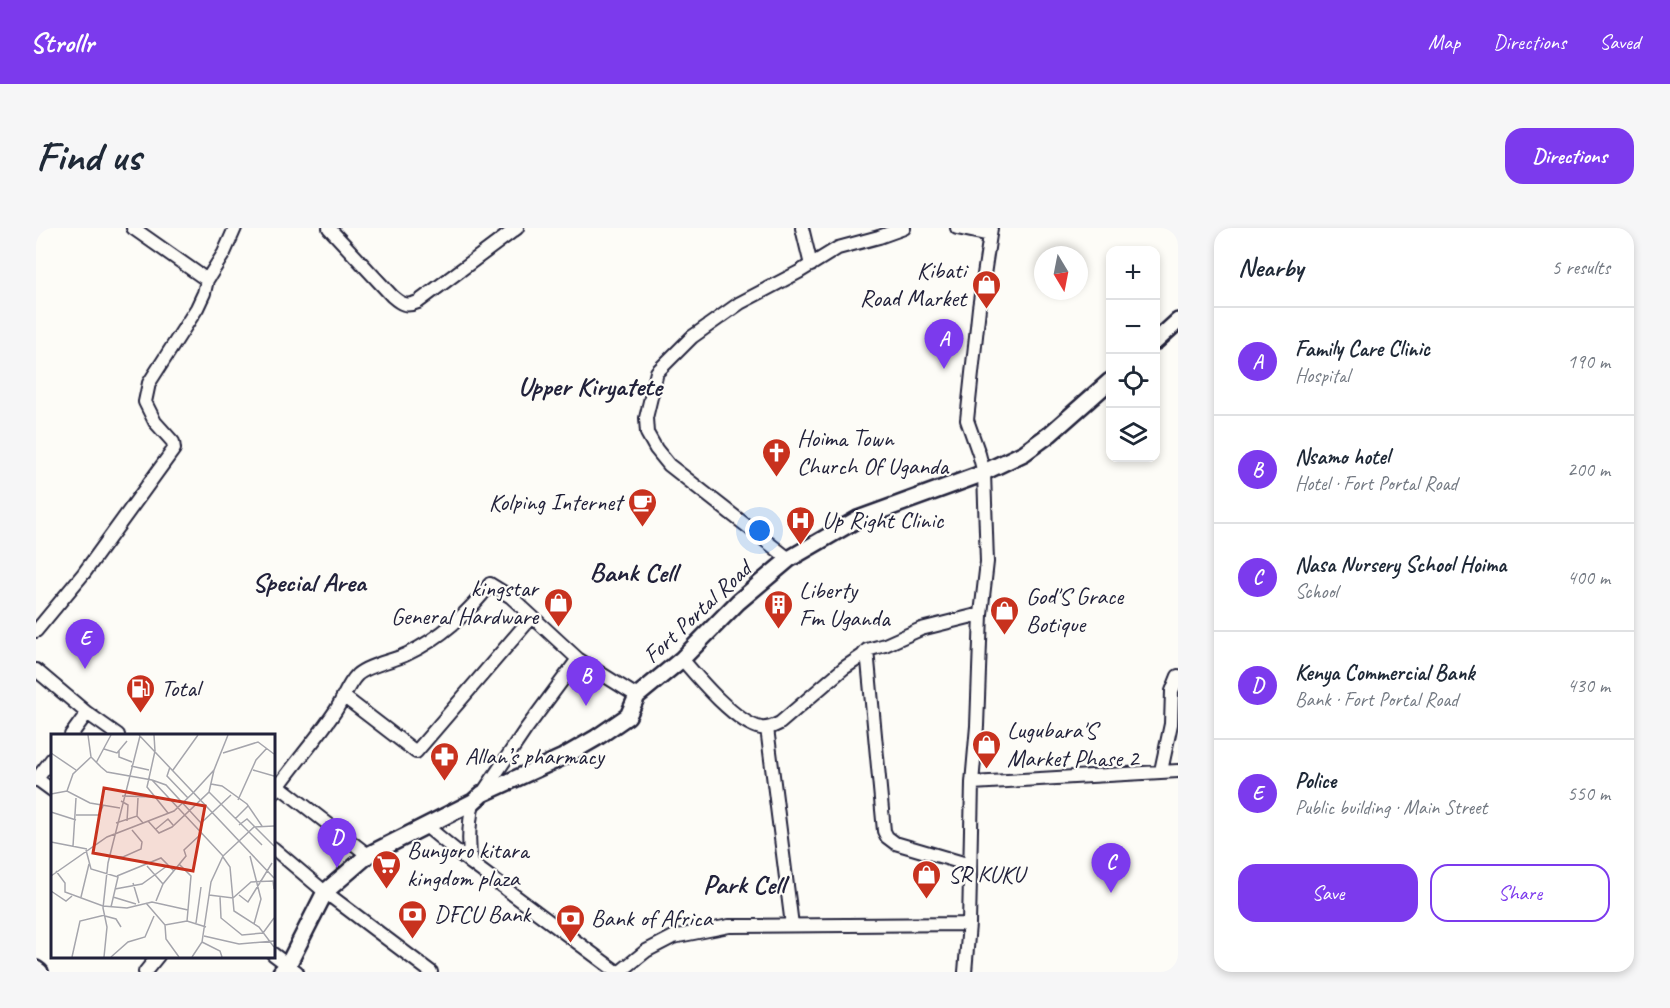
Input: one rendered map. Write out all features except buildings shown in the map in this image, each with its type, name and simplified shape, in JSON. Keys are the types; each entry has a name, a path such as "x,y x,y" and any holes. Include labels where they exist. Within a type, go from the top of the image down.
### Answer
{"main road":[{"path":"1160,337 1178,321"},
{"name":"Fort Portal Road","path":"325,892 368,855 563,757 628,716 637,696 682,659 738,602 789,559 858,519 984,473 1023,453 1050,434 1106,385"},
{"path":"288,970 325,892"},
{"path":"36,969 40,972"}],"street":[{"path":"133,228 207,280"},
{"path":"36,631 84,573 174,449 173,442 155,422 145,402 149,383 160,362 197,308 207,280 224,253 235,228"},
{"path":"329,228 392,296 402,305 410,305 418,302 517,228"},
{"path":"801,228 811,265"},
{"path":"789,559 669,465 656,449 647,433 646,418 657,372 692,337 740,303 838,248 904,228"},
{"path":"957,228 991,231 979,308 967,420 980,454 984,473 987,562 981,614 977,726 972,783 969,924 965,972"},
{"path":"368,855 275,787 336,710 357,675 369,666 386,663 409,653 442,632 480,598 490,584 511,597 531,618 578,659 637,696"},
{"path":"682,659 696,677 732,711 752,724 767,728 780,723 867,650 885,645 921,629 981,614"},
{"path":"343,696 416,752 531,618"},
{"path":"867,650 884,831 887,837 895,843 970,865"},
{"path":"471,863 470,817 478,798 578,659"},
{"path":"36,670 87,713 117,734"},
{"path":"1161,771 1171,724 1172,691 1178,676"},
{"path":"72,734 87,713"},
{"path":"767,728 792,925"},
{"path":"51,760 37,780 51,789"},
{"path":"972,783 1178,771"},
{"path":"426,826 471,863 619,972 646,951 684,934 729,926 969,924"},
{"path":"274,849 325,892 431,972"},
{"path":"274,955 288,970"},
{"path":"145,972 157,957"}],"place":[{"name":"Kibati Road Market","path":"987,310"},
{"name":"Family Care Clinic","path":"944,369"},
{"name":"Hoima Town Church Of Uganda","path":"776,478"},
{"name":"Kolping Internet","path":"643,528"},
{"name":"Up Right Clinic","path":"801,546"},
{"name":"kingstar General Hardware","path":"559,628"},
{"name":"Liberty Fm Uganda","path":"778,630"},
{"name":"God'S Grace Botique","path":"1005,636"},
{"name":"Police","path":"85,669"},
{"name":"Nsamo hotel","path":"586,706"},
{"name":"Total","path":"140,714"},
{"name":"Lugubara'S Market Phase 2","path":"986,770"},
{"name":"Allan’s pharmacy","path":"444,782"},
{"name":"Kenya Commercial Bank","path":"337,868"},
{"name":"Bunyoro kitara kingdom plaza","path":"386,890"},
{"name":"Nasa Nursery School Hoima","path":"1111,893"},
{"name":"SR KUKU","path":"927,900"},
{"name":"DFCU Bank","path":"413,940"},
{"name":"Bank of Africa","path":"570,944"}],"district":[{"name":"Upper Kiryatete","path":"590,386"},
{"name":"Bank Cell","path":"633,572"},
{"name":"Special Area","path":"309,582"},
{"name":"Park Cell","path":"744,884"}]}
